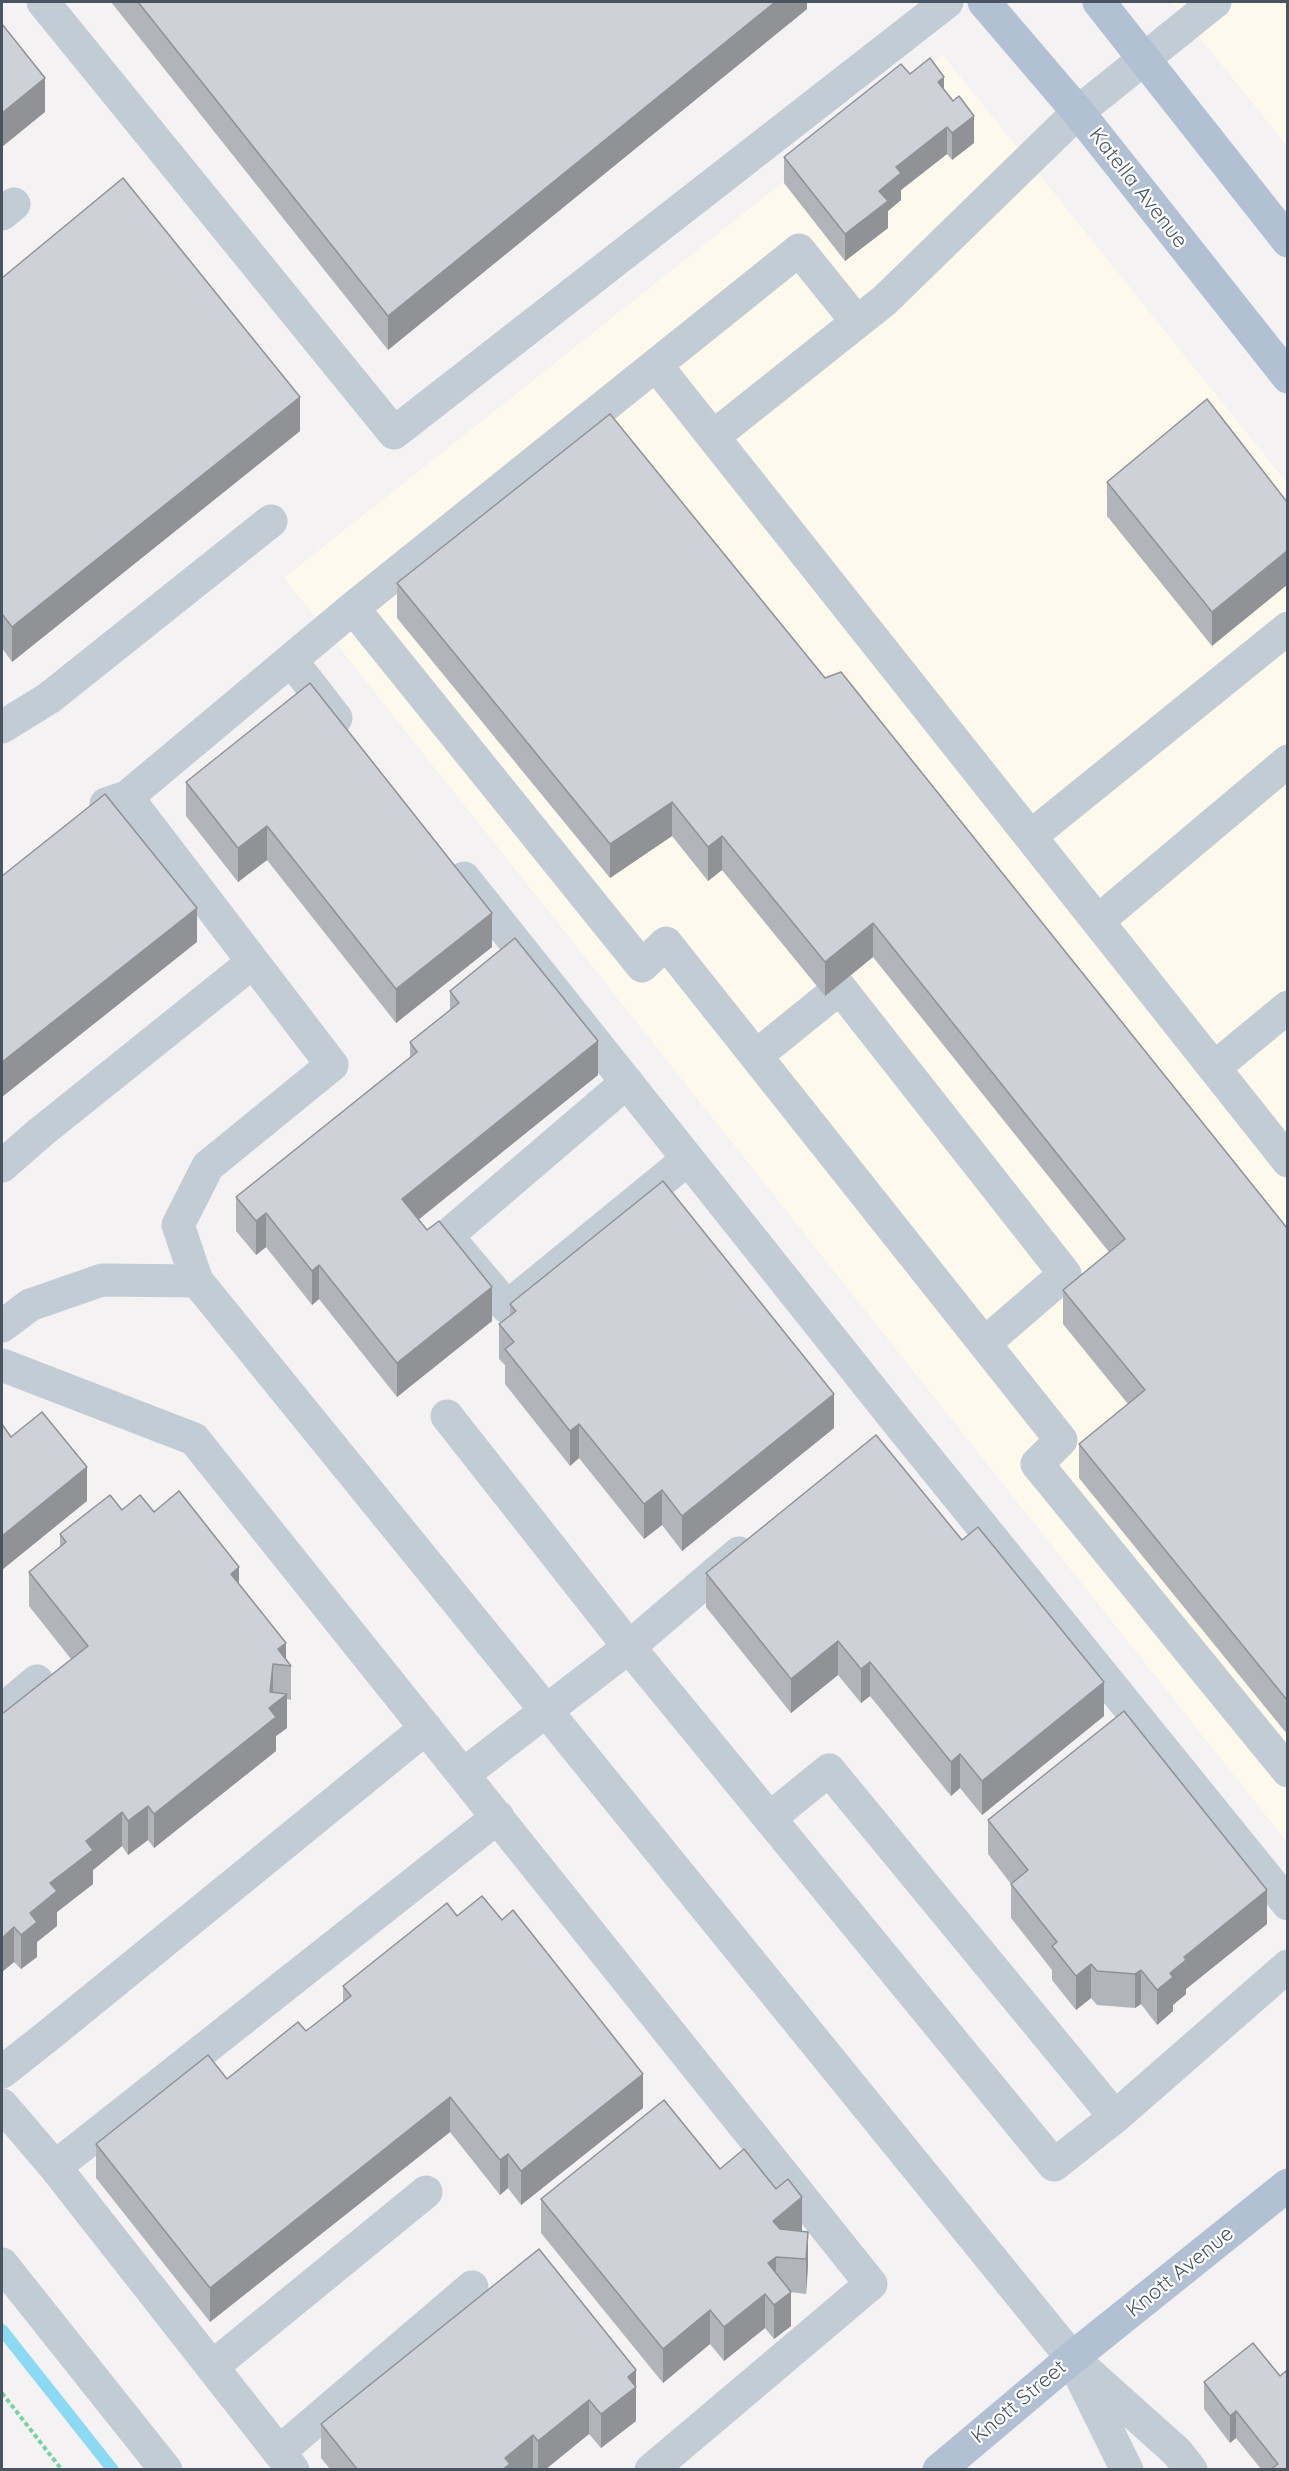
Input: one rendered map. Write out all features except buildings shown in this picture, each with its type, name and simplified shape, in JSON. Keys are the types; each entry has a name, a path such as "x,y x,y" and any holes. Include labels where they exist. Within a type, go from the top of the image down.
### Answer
{"main road":[{"name":"Katella Avenue","path":"984,2 1078,112 1287,377"},
{"path":"1099,2 1287,241"},
{"name":"Knott Avenue","path":"1072,2358 1287,2185"},
{"name":"Knott Street","path":"939,2469 1072,2358"}],"street":[{"path":"43,2 394,433 947,2"},
{"path":"714,436 885,300 1078,112 1215,2"},
{"path":"81,817 89,810 127,797 353,608 799,250 857,322"},
{"path":"656,365 1287,1161"},
{"path":"2,727 49,698 271,520"},
{"path":"353,608 642,966 666,944 756,1056 1061,1440 1037,1464 1287,1771"},
{"path":"1031,836 1287,628"},
{"path":"291,660 358,745"},
{"path":"1098,921 1287,761"},
{"path":"127,797 332,1065 208,1166 177,1225 197,1281 1072,2358 1178,2452 1191,2469"},
{"path":"448,857 896,1420 1287,1904"},
{"path":"2,1166 253,962"},
{"path":"756,1056 840,988 1065,1274 985,1343"},
{"path":"1214,1068 1287,1007"},
{"path":"627,1082 447,1236 507,1307 688,1159"},
{"path":"2,1326 30,1305 102,1280 197,1281"},
{"path":"2,1365 194,1439 872,2284 651,2469"},
{"path":"447,1416 629,1647 1054,2165 1115,2117 1287,1966"},
{"path":"869,1442 896,1420"},
{"path":"464,1774 629,1647 762,1533"},
{"path":"2,1710 37,1681"},
{"path":"2,2072 426,1728"},
{"path":"770,1818 829,1770 1115,2117"},
{"path":"55,2167 498,1817"},
{"path":"2,2105 55,2167 286,2461 472,2287"},
{"path":"212,2367 426,2192"},
{"path":"2,2264 166,2469"},
{"path":"1072,2358 1127,2469"}],"path":[{"path":"2,2393 63,2469"}],"shaded area":[{"path":"1171,2 1287,2 1287,146"},
{"path":"943,55 1287,483 1287,1842 284,578"}],"waterway":[{"path":"2,2330 113,2470"}]}
